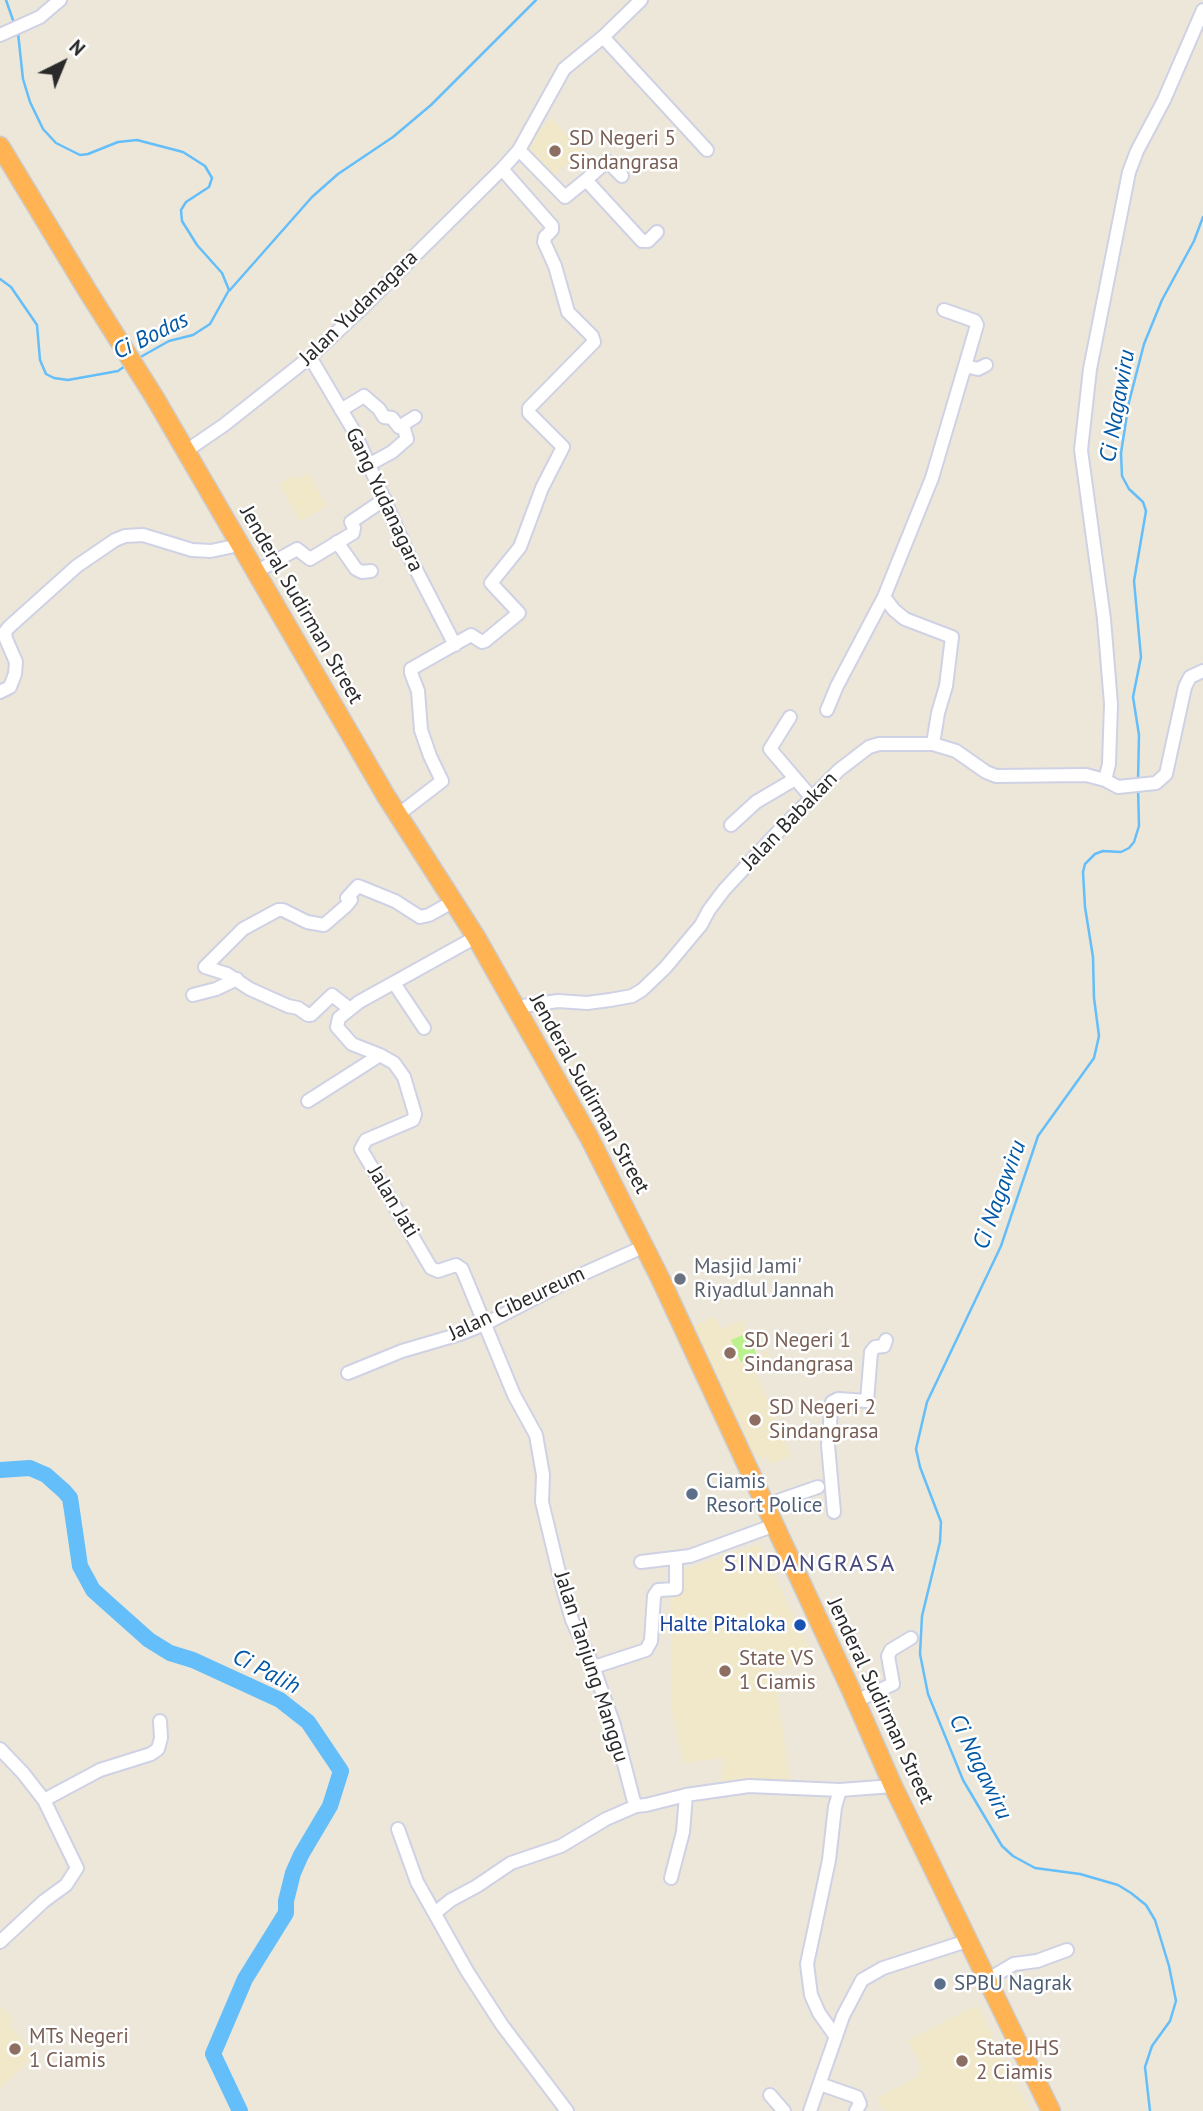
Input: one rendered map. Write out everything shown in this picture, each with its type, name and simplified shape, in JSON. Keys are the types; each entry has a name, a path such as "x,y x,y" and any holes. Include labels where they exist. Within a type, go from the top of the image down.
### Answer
{"highway":[{"name":"Jenderal Sudirman Street","path":"0,146 186,451 386,796 476,937 589,1137 645,1246 893,1786 1051,2111"}],"street":[{"path":"6,33 40,17 60,0"},
{"name":"Jalan Yudanagara","path":"186,451 224,425 310,357 502,170 519,149 564,69 603,37 641,0"},
{"path":"1105,780 1109,764 1111,704 1104,619 1081,450 1090,369 1129,172 1203,10"},
{"path":"603,37 707,150"},
{"path":"519,149 566,197 607,161 622,176"},
{"path":"399,814 442,781 421,730 418,691 411,668 471,635 482,642 485,641 519,613 491,583 520,547 542,488 563,447 529,410 594,339 568,312 555,266 544,242 552,226 502,170"},
{"path":"586,180 640,240 646,242 657,232"},
{"path":"827,710 884,597 932,478 965,366 977,324 944,310"},
{"name":"Gang Yudanagara","path":"310,357 370,464 410,558 455,645"},
{"path":"965,366 978,369 986,365"},
{"path":"341,410 364,396 384,417 392,418 404,429 407,439 392,452 370,464"},
{"path":"399,427 415,417"},
{"path":"256,572 298,549 310,559 353,533 351,522 384,499"},
{"path":"0,692 10,687 16,662 5,632 77,566 115,540 125,536 143,535 192,550 211,551 239,545"},
{"path":"337,542 356,569 362,572 371,571"},
{"path":"884,597 905,619 952,637 946,686 936,721 933,744"},
{"name":"Jalan Babakan","path":"516,1007 558,1000 587,1003 610,1000 632,996 642,990 665,968 701,925 724,890 811,797 849,761 869,747 879,744 933,744 956,751 996,776 1086,775 1105,780 1114,787 1147,785 1160,781 1166,774 1185,687 1190,677 1203,670"},
{"path":"790,718 770,749 811,797"},
{"path":"732,825 756,802 795,779"},
{"path":"454,901 421,917 388,898 358,886 347,898 351,900 346,906 324,925 307,922 278,910 243,929 205,967 237,979 250,989 311,1015 332,995 350,1010 476,937"},
{"path":"193,995 216,989 237,979"},
{"path":"394,983 424,1028"},
{"name":"Jalan Jati","path":"350,1010 337,1022 341,1033 356,1046 394,1063 404,1077 414,1117 403,1126 366,1140 361,1149 431,1268 438,1271 456,1265 462,1269 485,1324"},
{"path":"308,1101 380,1055"},
{"name":"Jalan Cibeureum","path":"348,1373 401,1351 452,1337 485,1324 576,1277 645,1246"},
{"name":"Jalan Tanjung Manggu","path":"485,1324 514,1395 536,1435 543,1475 542,1503 562,1585 572,1620 594,1667 614,1725 636,1805"},
{"path":"834,1511 828,1445 832,1402 838,1399 867,1405 871,1352 875,1347 884,1346 886,1340"},
{"path":"766,1505 818,1487"},
{"path":"640,1562 690,1556 775,1525"},
{"path":"594,1667 646,1650 651,1641 654,1596 658,1590 676,1589 676,1558"},
{"path":"856,1701 893,1684 888,1656 891,1650 911,1638"},
{"path":"44,1800 100,1770 151,1754 158,1749 161,1738 160,1721"},
{"path":"0,1749 44,1800 74,1860 76,1871 66,1885 44,1901 0,1942"},
{"path":"436,1912 511,1863 561,1846 606,1819 636,1805 749,1786 840,1790 893,1786"},
{"path":"836,2037 811,1996 807,1964 829,1860 835,1807 840,1790"},
{"path":"671,1878 683,1832 686,1795"},
{"path":"398,1829 417,1882 467,1971 502,2025 567,2111"},
{"path":"810,2111 843,2016 862,1980 883,1968 967,1941"},
{"path":"987,1980 1014,1964 1037,1961 1067,1950"},
{"path":"820,2084 857,2097 860,2104 856,2111"},
{"path":"770,2095 784,2111"}],"shaded area":[{"name":"SD Negeri 5 Sindangrasa","path":"551,119 587,155 581,161 571,161 552,177 523,147 536,125 540,129"},
{"path":"308,473 327,506 300,521 279,484 293,476 296,480"},
{"path":"715,1316 721,1329 742,1320 757,1355 767,1351 773,1364 756,1373 791,1456 771,1464 767,1457 752,1459 692,1327"},
{"name":"State VS 1 Ciamis","path":"760,1544 814,1660 785,1667 774,1674 791,1783 721,1791 723,1758 683,1763 672,1713 670,1574"},
{"name":"State JHS 2 Ciamis","path":"977,2005 1030,2111 884,2111 877,2098 919,2076 917,2072 922,2068 908,2040"},
{"name":"MTs Negeri 1 Ciamis","path":"3,2007 14,2020 10,2025 35,2055 0,2089 0,2010"}],"green space":[{"path":"748,1333 757,1356 741,1362 731,1340"}],"waterway":[{"name":"Ci Bodas","path":"6,0 14,23"},
{"path":"230,290 312,197 338,174 393,137 431,105 536,0"},
{"name":"Ci Bodas","path":"18,33 23,79 30,102 43,129 56,143 80,155 118,142 137,140 183,152 205,166 212,178 209,187 186,202 181,210 182,221 197,245 222,273 229,290 210,324 193,335 169,341 137,359"},
{"name":"Ci Nagawiru","path":"1138,781 1139,735 1133,697 1141,657 1134,581 1146,511 1143,502 1129,489 1122,476 1121,453 1129,402 1144,344 1162,300 1194,241 1203,217"},
{"name":"Ci Bodas","path":"0,279 11,287 37,325 40,360 46,374 68,380 118,371 125,366"},
{"name":"Ci Nagawiru","path":"1138,787 1139,826 1134,842 1121,852 1103,851 1095,854 1085,864 1083,872 1099,1036 1094,1058 1038,1136 1001,1246 927,1402 916,1449 941,1522 940,1542 922,1616 920,1654 928,1694 963,1780 1002,1846 1013,1856 1035,1868 1080,1874 1118,1885 1146,1905 1155,1920 1176,2001 1170,2021 1152,2046 1145,2067 1150,2111"},
{"name":"Ci Palih","path":"0,1470 30,1468 46,1475 64,1491 70,1498 80,1566 93,1590 149,1640 170,1653 193,1660 280,1700 308,1722 341,1771 330,1806 293,1873 286,1913 245,1979 213,2054 240,2111"}],"place":[{"name":"SD Negeri 5 Sindangrasa","path":"555,151"},
{"name":"Masjid Jami' Riyadlul Jannah","path":"680,1279"},
{"name":"SD Negeri 1 Sindangrasa","path":"730,1353"},
{"name":"SD Negeri 2 Sindangrasa","path":"755,1420"},
{"name":"Ciamis Resort Police","path":"692,1494"},
{"name":"Halte Pitaloka","path":"800,1625"},
{"name":"State VS 1 Ciamis","path":"725,1671"},
{"name":"SPBU Nagrak","path":"940,1984"},
{"name":"MTs Negeri 1 Ciamis","path":"15,2049"},
{"name":"State JHS 2 Ciamis","path":"962,2061"}],"district":[{"name":"SINDANGRASA","path":"810,1564"}]}
